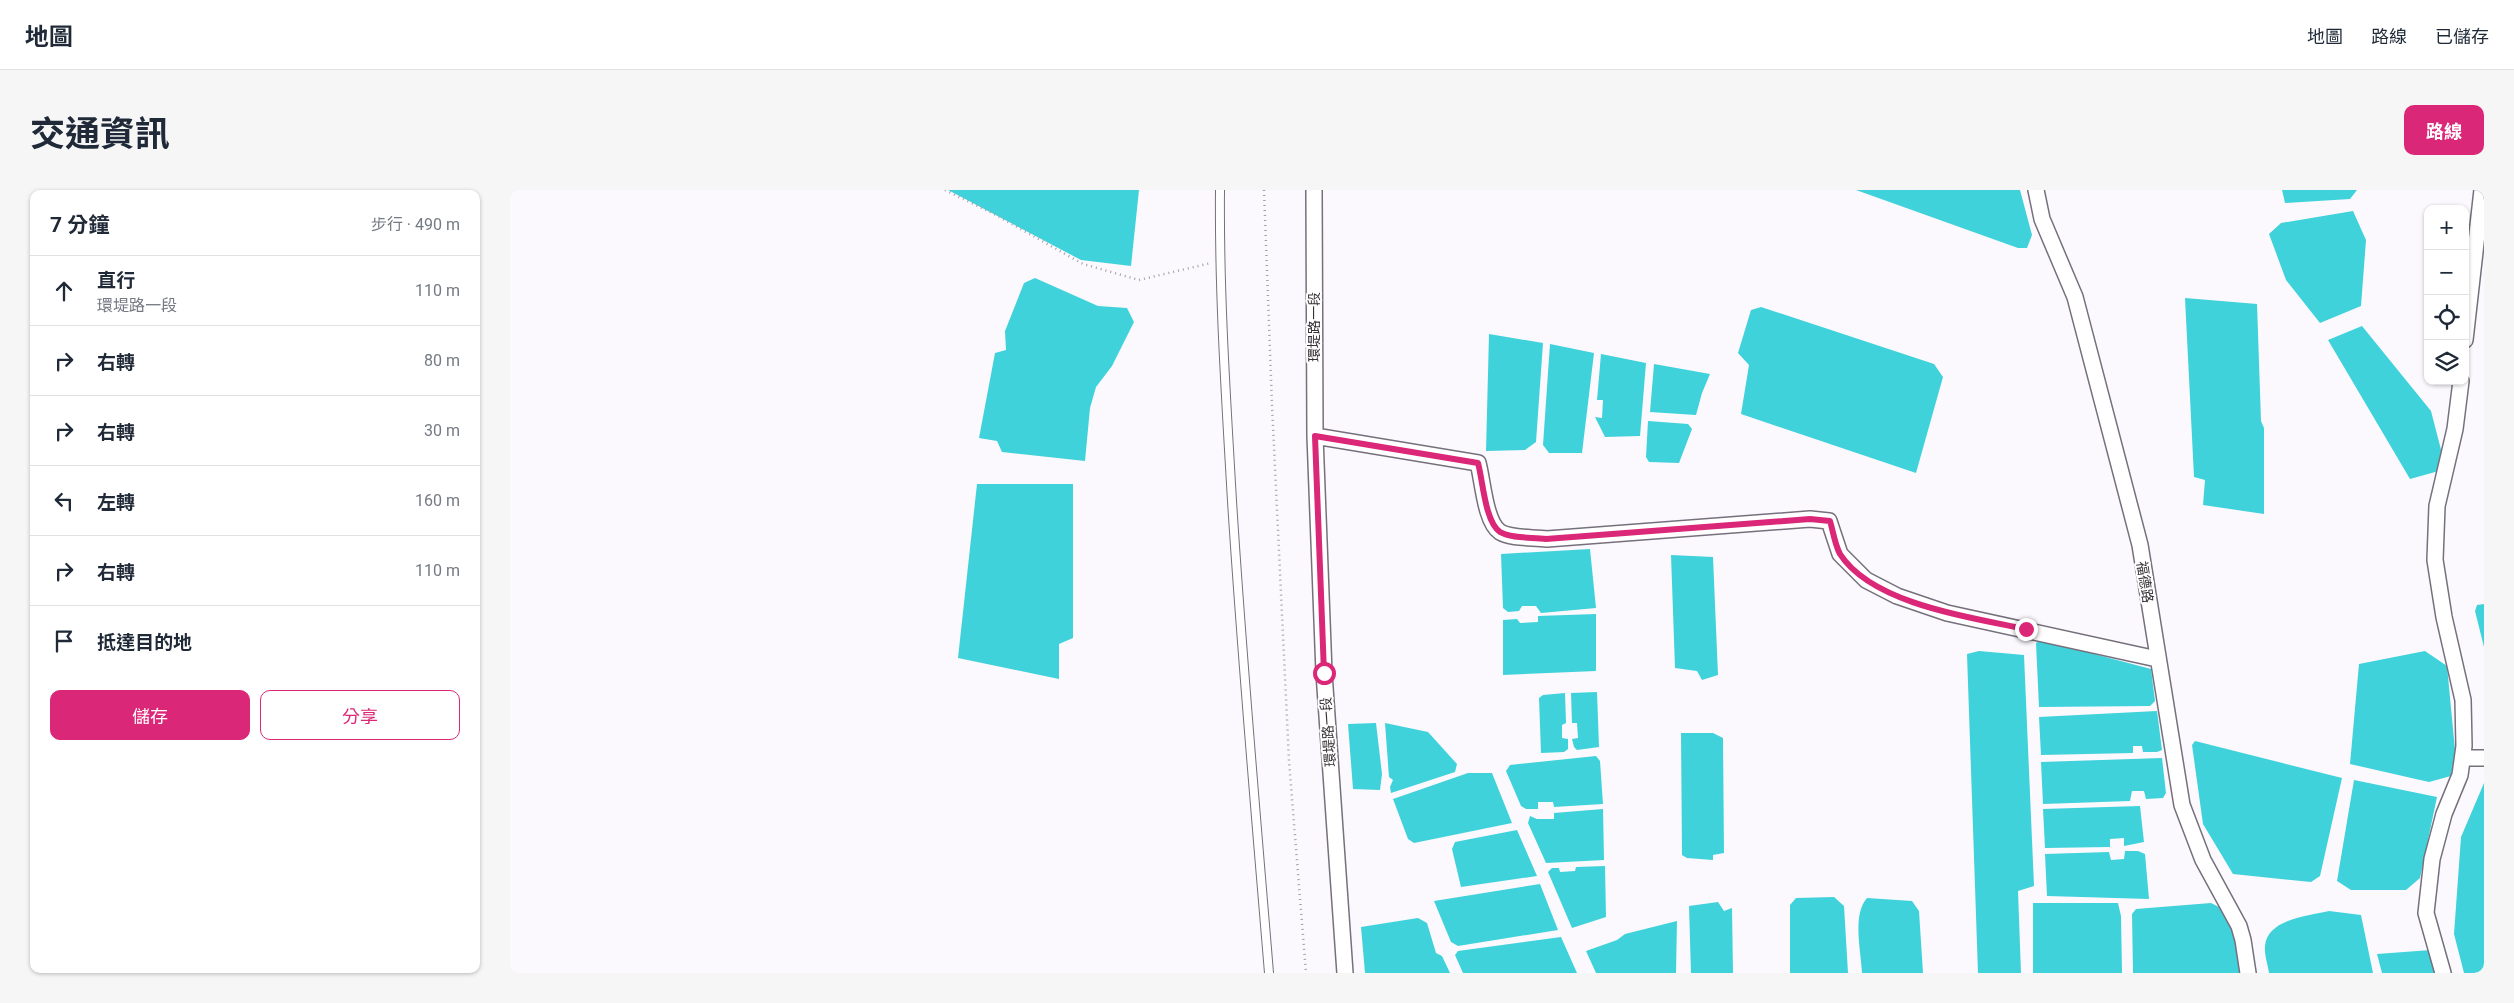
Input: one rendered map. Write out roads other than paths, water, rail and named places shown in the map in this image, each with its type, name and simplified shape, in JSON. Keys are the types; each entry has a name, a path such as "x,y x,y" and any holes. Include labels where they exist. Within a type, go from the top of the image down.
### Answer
{"street":[{"name":"環堤路一段","path":"1314,190 1315,436 1324,673 1345,973"},
{"name":"福德路","path":"2036,190 2042,219 2075,297 2140,545 2182,805 2203,860 2239,926 2244,940 2248,973"},
{"path":"2469,305 2482,190"},
{"path":"2443,973 2426,913 2432,859 2444,814 2460,775 2464,758 2463,700 2444,617 2434,560 2437,506 2456,429 2461,385"},
{"path":"1315,436 1478,463 1489,518 1501,532 1520,536 1546,539 1810,519 1830,521 1840,554 1866,580 1897,596 1947,613 2157,659"},
{"path":"2464,758 2484,758"}],"lane":[{"path":"1220,190 1219,261 1223,362 1244,680 1269,973"}],"water":[{"path":"948,190 1139,190 1131,266 1081,260"},
{"path":"1856,190 2020,190 2032,235 2027,248 2018,248"},
{"path":"2282,190 2357,190 2350,199 2285,203"},
{"path":"2353,211 2366,240 2361,306 2320,323 2286,280 2269,234 2281,223"},
{"path":"1035,278 1098,306 1127,308 1134,322 1112,366 1096,387 1090,408 1085,461 1002,452 997,441 979,438 995,353 1006,350 1005,331 1024,283"},
{"path":"2185,298 2257,304 2261,421 2264,428 2264,514 2203,505 2205,480 2194,477"},
{"path":"1761,307 1934,364 1943,377 1916,473 1741,414 1749,365 1738,353 1751,310"},
{"path":"2362,326 2431,411 2446,469 2410,479 2328,340"},
{"path":"1489,334 1543,343 1536,442 1525,450 1486,451"},
{"path":"1550,344 1594,353 1582,453 1549,453 1543,445"},
{"path":"1601,354 1646,363 1640,436 1605,437 1595,417 1602,418 1603,400 1597,400"},
{"path":"1654,364 1710,374 1696,415 1650,412"},
{"path":"1648,421 1688,424 1692,429 1679,463 1649,462 1646,457"},
{"path":"977,484 1073,484 1073,638 1059,644 1059,679 958,658"},
{"path":"1590,549 1596,608 1541,613 1536,606 1522,606 1519,611 1508,612 1503,608 1501,554"},
{"path":"1671,555 1713,557 1718,675 1702,680 1697,671 1675,668"},
{"path":"2484,604 2484,647 2475,611 2477,605"},
{"path":"1596,614 1596,671 1503,675 1503,620 1517,619 1520,623 1538,622 1538,616"},
{"path":"2041,640 2151,669 2155,701 2150,706 2039,707 2036,643"},
{"path":"1979,651 2024,655 2034,886 2018,891 2021,973 1978,973 1967,654"},
{"path":"2425,651 2447,666 2455,750 2451,776 2429,782 2350,764 2359,664"},
{"path":"1597,692 1599,747 1577,750 1572,739 1578,738 1577,723 1572,723 1571,693"},
{"path":"1565,693 1566,723 1562,725 1562,738 1568,739 1568,749 1564,752 1541,753 1539,698 1543,695"},
{"path":"2157,711 2162,750 2157,752 2143,752 2142,746 2133,746 2133,753 2041,755 2039,717"},
{"path":"1376,723 1382,774 1380,790 1353,789 1348,724"},
{"path":"1385,723 1428,732 1457,764 1455,772 1391,793 1390,787 1393,780 1389,777"},
{"path":"1681,733 1713,733 1723,738 1724,853 1713,855 1713,860 1687,858 1682,855"},
{"path":"2195,741 2342,778 2320,876 2311,882 2233,874 2203,824 2192,745"},
{"path":"1596,756 1600,761 1603,804 1554,807 1553,802 1538,802 1538,809 1526,809 1521,806 1506,771 1510,765"},
{"path":"2162,758 2166,793 2163,798 2146,799 2144,791 2132,791 2130,801 2043,804 2041,762"},
{"path":"1468,773 1492,773 1512,823 1414,843 1408,839 1393,799"},
{"path":"2354,780 2437,797 2420,878 2406,890 2351,890 2337,881"},
{"path":"2484,783 2484,973 2464,973 2454,934 2461,837"},
{"path":"2140,806 2144,842 2124,846 2124,838 2110,839 2110,847 2045,848 2043,809"},
{"path":"1603,809 1604,860 1546,863 1528,823 1530,816 1537,819 1554,819 1554,813"},
{"path":"1517,830 1537,876 1461,887 1452,849 1455,842"},
{"path":"2125,851 2138,851 2145,854 2149,899 2047,896 2045,854 2109,852 2111,860 2124,859"},
{"path":"1605,866 1606,917 1572,928 1548,872 1552,868 1559,868 1560,872 1575,871 1576,867"},
{"path":"1540,884 1558,930 1458,946 1451,942 1434,901"},
{"path":"1834,897 1844,906 1848,973 1790,973 1790,905 1796,898"},
{"path":"1867,898 1912,901 1919,911 1923,973 1862,973 1859,923 1862,905"},
{"path":"1718,902 1724,911 1732,908 1733,973 1691,973 1689,906"},
{"path":"2033,903 2118,903 2121,916 2122,973 2033,973"},
{"path":"2211,903 2225,910 2235,932 2240,973 2133,973 2132,914 2136,909"},
{"path":"2329,911 2361,915 2373,973 2269,973 2265,946 2267,937 2273,930 2290,920"},
{"path":"1418,918 1427,923 1436,953 1442,956 1450,973 1365,973 1361,927"},
{"path":"1677,921 1676,973 1596,973 1586,951 1617,940 1625,934"},
{"path":"1561,937 1577,973 1463,973 1455,955 1458,951"},
{"path":"2431,950 2437,973 2382,973 2377,954"}]}
